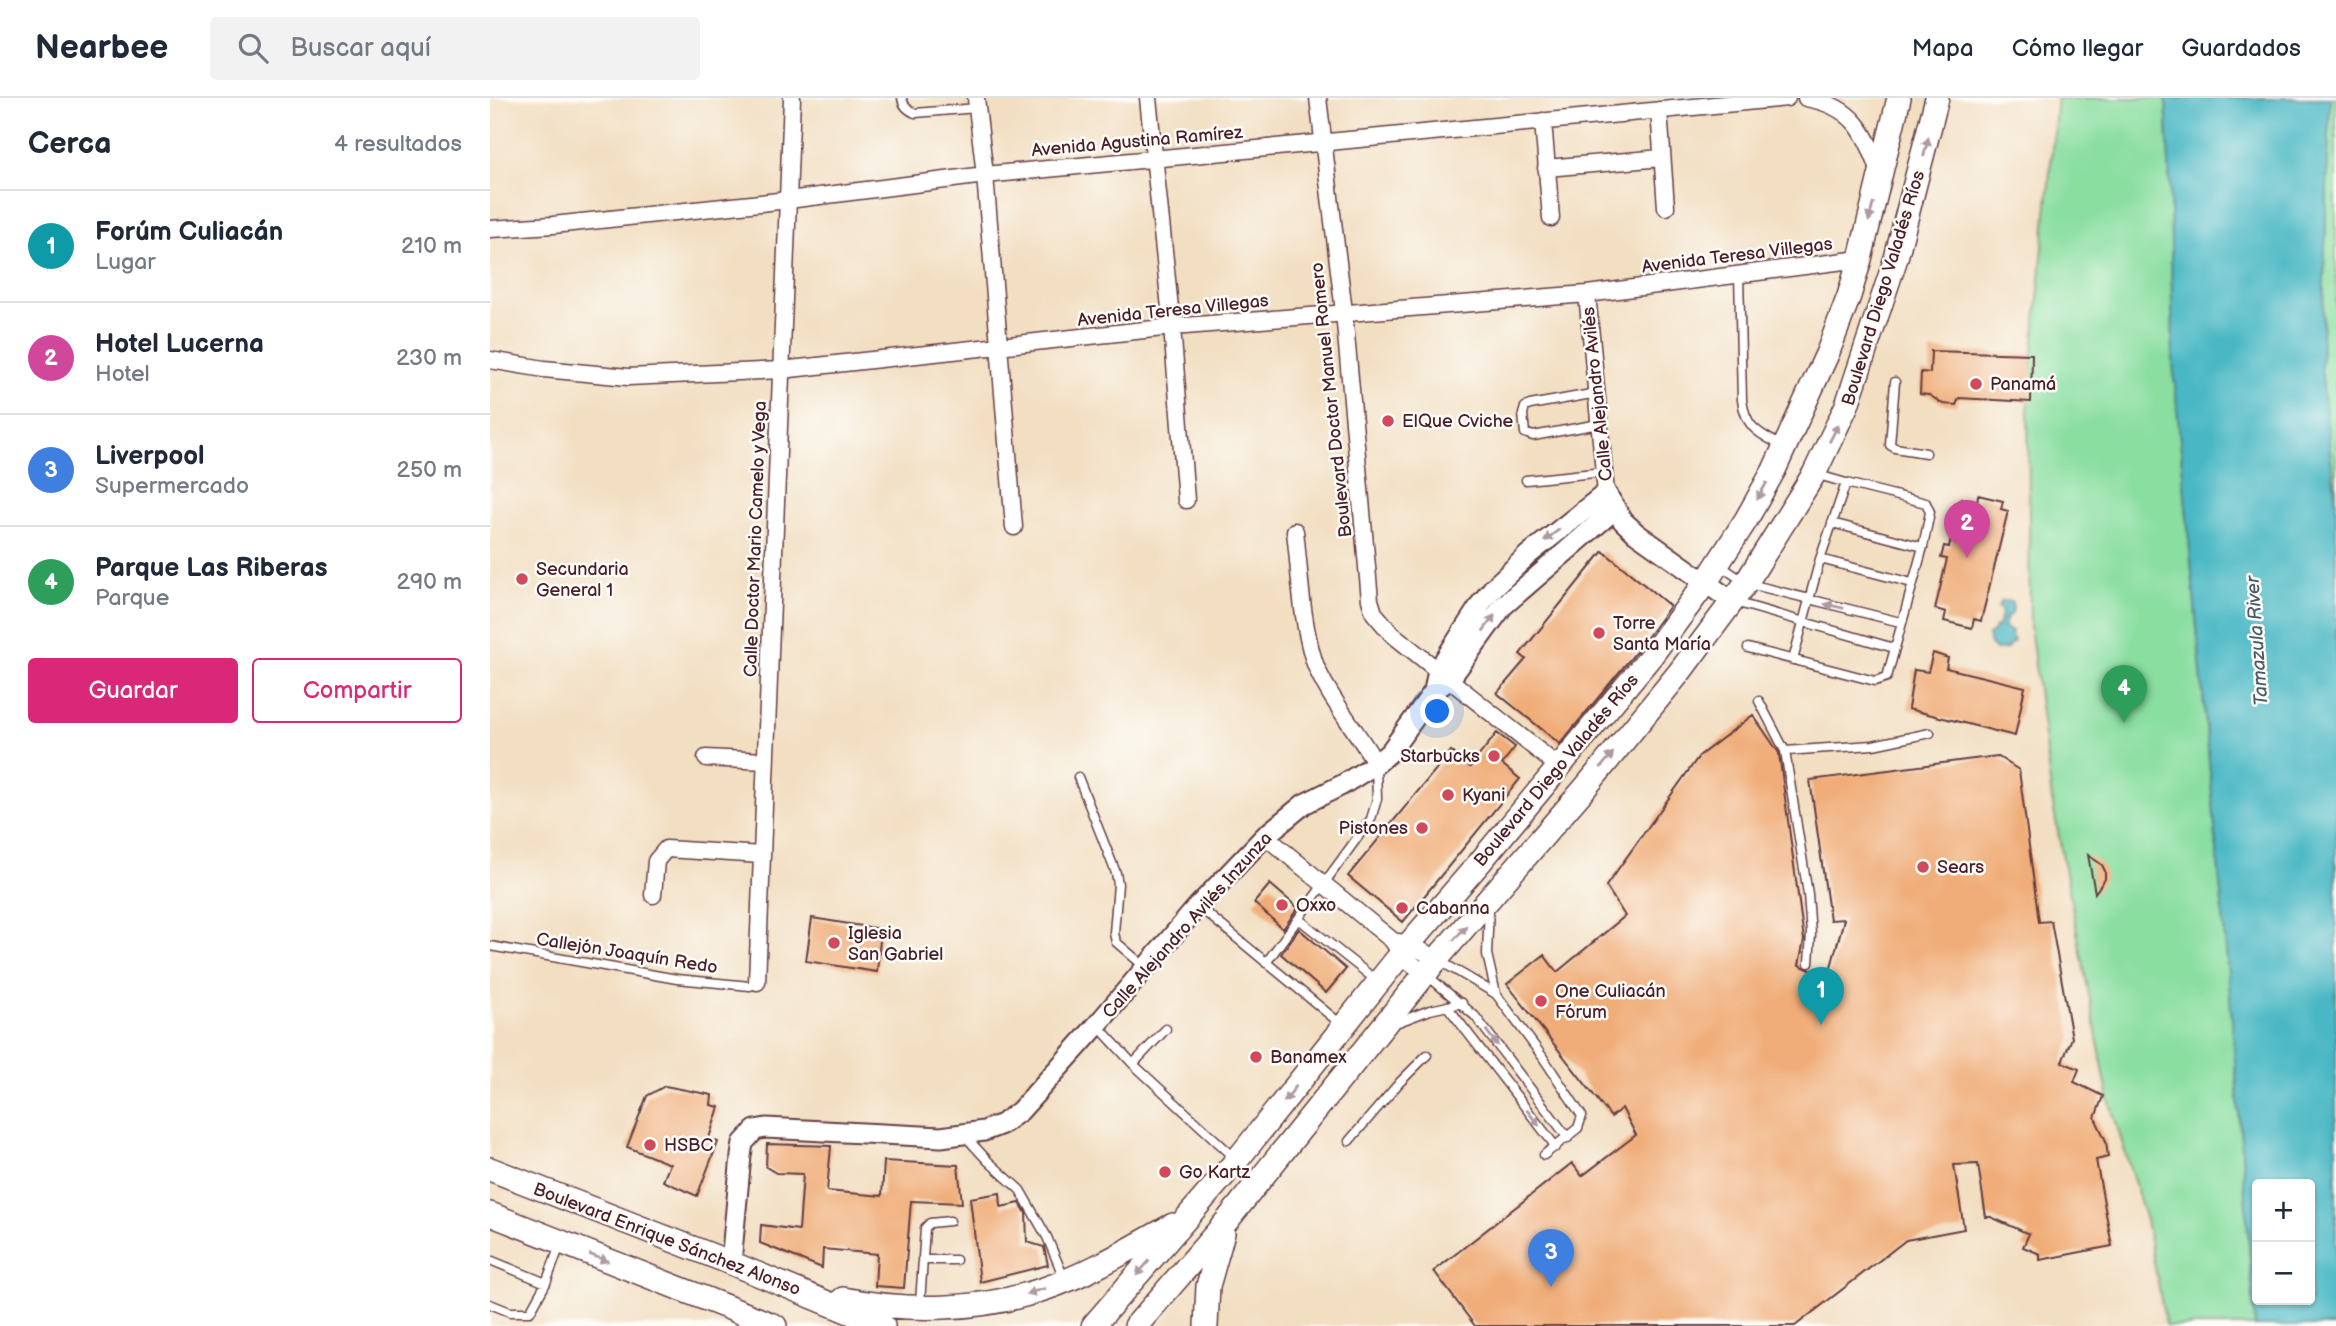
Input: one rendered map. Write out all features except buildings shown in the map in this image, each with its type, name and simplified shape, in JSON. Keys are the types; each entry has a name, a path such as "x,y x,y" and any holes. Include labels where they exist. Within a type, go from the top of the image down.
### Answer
{"main road":[{"name":"Boulevard Diego Valadés Ríos","path":"1093,1326 1237,1160 1380,983 1401,946 1481,861 1651,656 1712,573 1746,520 1785,447 1828,352 1860,259 1899,98"},
{"name":"Boulevard Diego Valadés Ríos","path":"1136,1326 1226,1222 1431,967 1585,788 1679,673 1746,583 1814,474 1847,405 1909,210 1937,98"},
{"name":"Boulevard Enrique Sánchez Alonso","path":"490,1169 802,1291 883,1326"},
{"path":"490,1214 742,1320 775,1326"},
{"path":"802,1291 888,1306 978,1304 1011,1298 1044,1290 1065,1281 1185,1219"},
{"path":"1206,1326 1208,1286 1226,1222"}],"street":[{"name":"Calle Doctor Mario Camelo y Vega","path":"757,982 792,98"},
{"path":"1148,98 1172,327 1186,500"},
{"name":"Boulevard Doctor Manuel Romero","path":"1318,98 1344,313 1370,600 1381,623 1559,767"},
{"name":"Avenida Agustina Ramírez","path":"490,229 553,225 788,200 985,175 1787,98"},
{"path":"1806,98 1837,108 1865,132 1881,174"},
{"path":"976,103 985,175 1014,527"},
{"path":"1659,110 1666,206"},
{"path":"1543,121 1551,218"},
{"path":"1546,168 1662,158"},
{"name":"Avenida Teresa Villegas","path":"490,360 544,369 628,377 781,370 1172,327 1587,294 1860,259"},
{"name":"Calle Alejandro Avilés","path":"1587,294 1604,472 1611,501"},
{"path":"1611,501 1636,533 1712,573 1733,602"},
{"name":"Calle Alejandro Avilés Inzunza","path":"731,1263 743,1143 755,1129 913,1137 964,1135 1002,1124 1020,1111 1198,906 1265,836 1304,804 1376,764 1401,738 1444,674 1503,606 1611,501"},
{"path":"1295,531 1308,634 1315,662 1325,684 1376,764"},
{"path":"706,758 765,761"},
{"path":"1265,836 1431,967"},
{"path":"653,895 656,860 666,849 762,855"}],"lane":[{"path":"902,98 909,111 915,113 976,103"},
{"path":"1739,274 1744,415 1759,433 1785,447"},
{"path":"1895,382 1890,445 1926,453"},
{"path":"1597,393 1530,405 1525,407 1523,414 1525,433 1533,436 1599,424"},
{"path":"1526,480 1604,472"},
{"path":"1748,648 1875,681 1887,677 1930,512 1926,503 1814,474"},
{"path":"1793,660 1820,559 1846,483"},
{"path":"1832,523 1923,547"},
{"path":"1820,559 1912,583"},
{"path":"1712,573 1900,622"},
{"path":"1733,602 1894,648"},
{"path":"1759,701 1785,751 1808,894 1810,963"},
{"path":"1785,751 1873,745 1930,733"},
{"path":"1266,963 1300,920 1375,811 1376,764"},
{"path":"1078,777 1116,873 1116,942 1145,967"},
{"path":"1490,899 1486,943 1496,994 1542,1056 1581,1116 1581,1125 1544,1156"},
{"path":"1198,906 1344,1027"},
{"path":"1300,920 1380,983"},
{"name":"Callejón Joaquín Redo","path":"490,946 677,979 750,986 757,982"},
{"path":"1431,967 1496,994"},
{"path":"1431,967 1475,1016 1568,1138"},
{"path":"1383,1028 1462,1003"},
{"path":"1447,1006 1556,1147"},
{"path":"1097,1025 1133,1064 1237,1160"},
{"path":"1133,1064 1166,1029"},
{"path":"1349,1141 1399,1082 1427,1055"},
{"path":"1499,1074 1511,1065"},
{"path":"964,1135 1020,1190 1047,1237 1065,1281"},
{"path":"920,1307 923,1237 927,1224 950,1221"},
{"path":"490,1304 509,1312 530,1312 546,1283 561,1243"},
{"path":"490,1260 546,1283"},
{"path":"922,1260 956,1260"}],"green space":[{"path":"2057,98 2166,98 2173,362 2230,994 2255,1326 2166,1326 2146,1220 2109,1100 2052,800 2030,625 2028,405"},
{"path":"2330,98 2336,98 2336,503 2321,369"}],"water":[{"name":"Tamazula River","path":"2166,98 2330,98 2321,369 2336,503 2336,1326 2255,1326 2253,1305 2315,1305 2315,1179 2252,1179 2252,1286 2230,994 2173,362"},
{"path":"2001,602 2012,603 2013,610 2010,616 2007,616 2004,628 2012,631 2014,641 2007,649 1996,650 1990,645 1988,635 1998,627 2002,611 1998,607"}],"place":[{"name":"Panamá","path":"1976,384"},
{"name":"ElQue Cviche","path":"1388,421"},
{"name":"Hotel Lucerna","path":"1967,558"},
{"name":"Secundaria General 1","path":"522,579"},
{"name":"Torre Santa María","path":"1599,633"},
{"name":"Parque Las Riberas","path":"2124,723"},
{"name":"Starbucks","path":"1494,756"},
{"name":"Kyani","path":"1448,795"},
{"name":"Pistones","path":"1422,828"},
{"name":"Sears","path":"1923,867"},
{"name":"Oxxo","path":"1282,905"},
{"name":"Cabanna","path":"1402,908"},
{"name":"Iglesia San Gabriel","path":"834,943"},
{"name":"One Culiacán Fórum","path":"1541,1001"},
{"name":"Forúm Culiacán","path":"1821,1025"},
{"name":"Banamex","path":"1256,1057"},
{"name":"HSBC","path":"650,1145"},
{"name":"Go Kartz","path":"1165,1172"},
{"name":"Liverpool","path":"1551,1287"}]}
